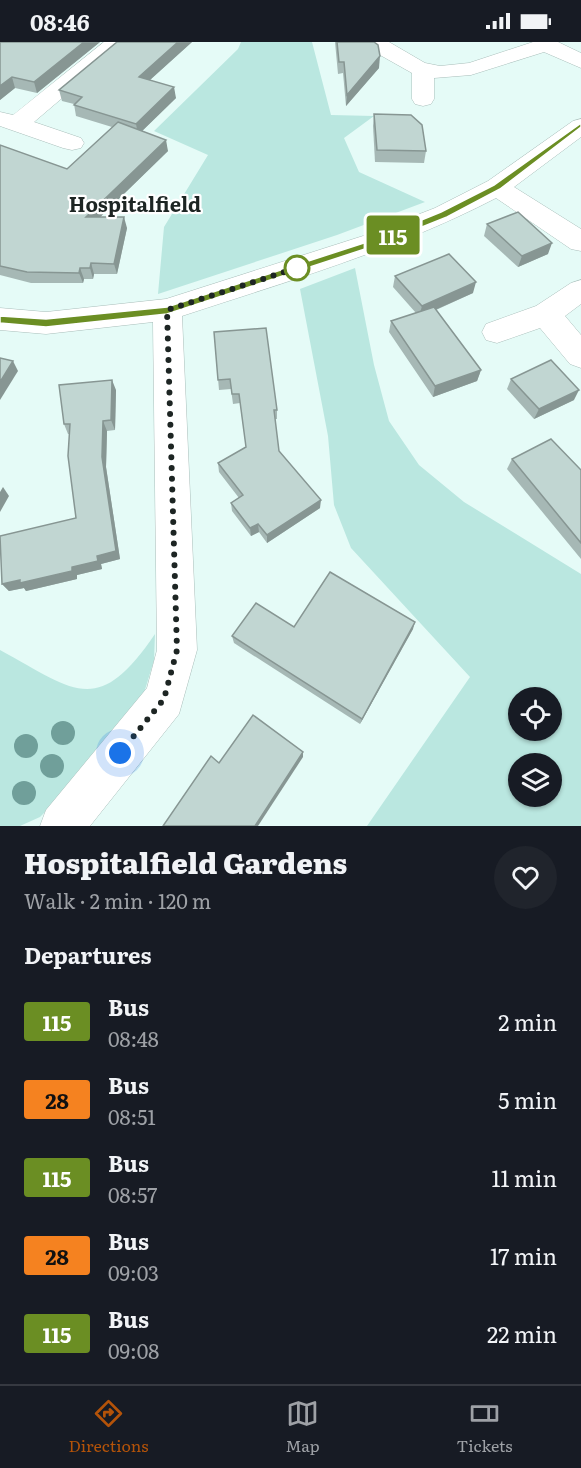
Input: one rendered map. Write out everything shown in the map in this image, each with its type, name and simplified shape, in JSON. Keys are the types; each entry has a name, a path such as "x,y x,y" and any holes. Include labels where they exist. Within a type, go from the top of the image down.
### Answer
{"street":[{"path":"9,122 117,42"},
{"path":"371,42 423,70 459,72 491,65 519,51 547,44 581,61"},
{"path":"423,70 423,99"},
{"path":"9,122 72,143"},
{"path":"0,320 46,323 167,310 373,243 444,214 497,187 581,126"},
{"path":"497,187 581,242"},
{"path":"497,332 546,314 581,290"},
{"path":"62,826 164,699 177,650 167,310"},
{"path":"546,314 581,356"}],"shaded area":[{"path":"241,42 312,42 331,115 374,116 344,138 359,172 425,202 337,235 158,294 164,227 208,155 154,131 238,49"},
{"path":"355,268 374,365 389,421 419,465 464,502 581,574 581,826 367,826 470,677 351,548 334,505 328,436 300,289"},
{"path":"155,634 154,660 144,693 62,795 40,817 20,826 0,826 0,650 48,677 84,689 101,687 117,678 135,660"}],"building":[{"path":"0,42 84,42 34,82 12,77 0,86"},
{"path":"117,42 178,42 139,77 174,87 136,124 74,105 82,97 59,90"},
{"path":"337,42 374,42 378,45 380,56 347,95 344,62 339,62"},
{"path":"374,114 411,115 422,125 426,151 377,150"},
{"path":"118,122 166,140 86,217 124,217 114,264 91,263 90,268 80,268 79,273 27,272 0,266 0,145 67,169"},
{"path":"518,212 552,243 522,256 487,224"},
{"path":"449,254 476,282 422,306 395,276"},
{"path":"434,307 481,370 435,386 391,321"},
{"path":"266,328 277,410 274,410 279,451 321,500 267,535 258,524 250,528 231,503 243,495 218,463 246,447 239,394 232,394 230,379 218,380 214,332"},
{"path":"0,358 13,361 0,382"},
{"path":"551,360 579,390 539,409 511,379"},
{"path":"112,380 111,420 103,421 102,457 116,551 97,556 98,561 72,567 72,571 20,583 20,580 2,584 0,536 76,518 68,456 70,424 64,424 59,385"},
{"path":"551,439 581,470 581,543 512,459"},
{"path":"330,572 415,622 362,719 232,636 256,603 294,627"},
{"path":"253,715 303,752 255,826 163,826 211,756 219,763"}],"bus line":[{"name":"115","path":"0,320 46,323 167,310 373,243 444,214 497,187 581,126"}],"district":[{"name":"Hospitalfield","path":"135,203"}],"route":[{"path":"120,753 164,699 177,650 167,310 297,268"}]}
